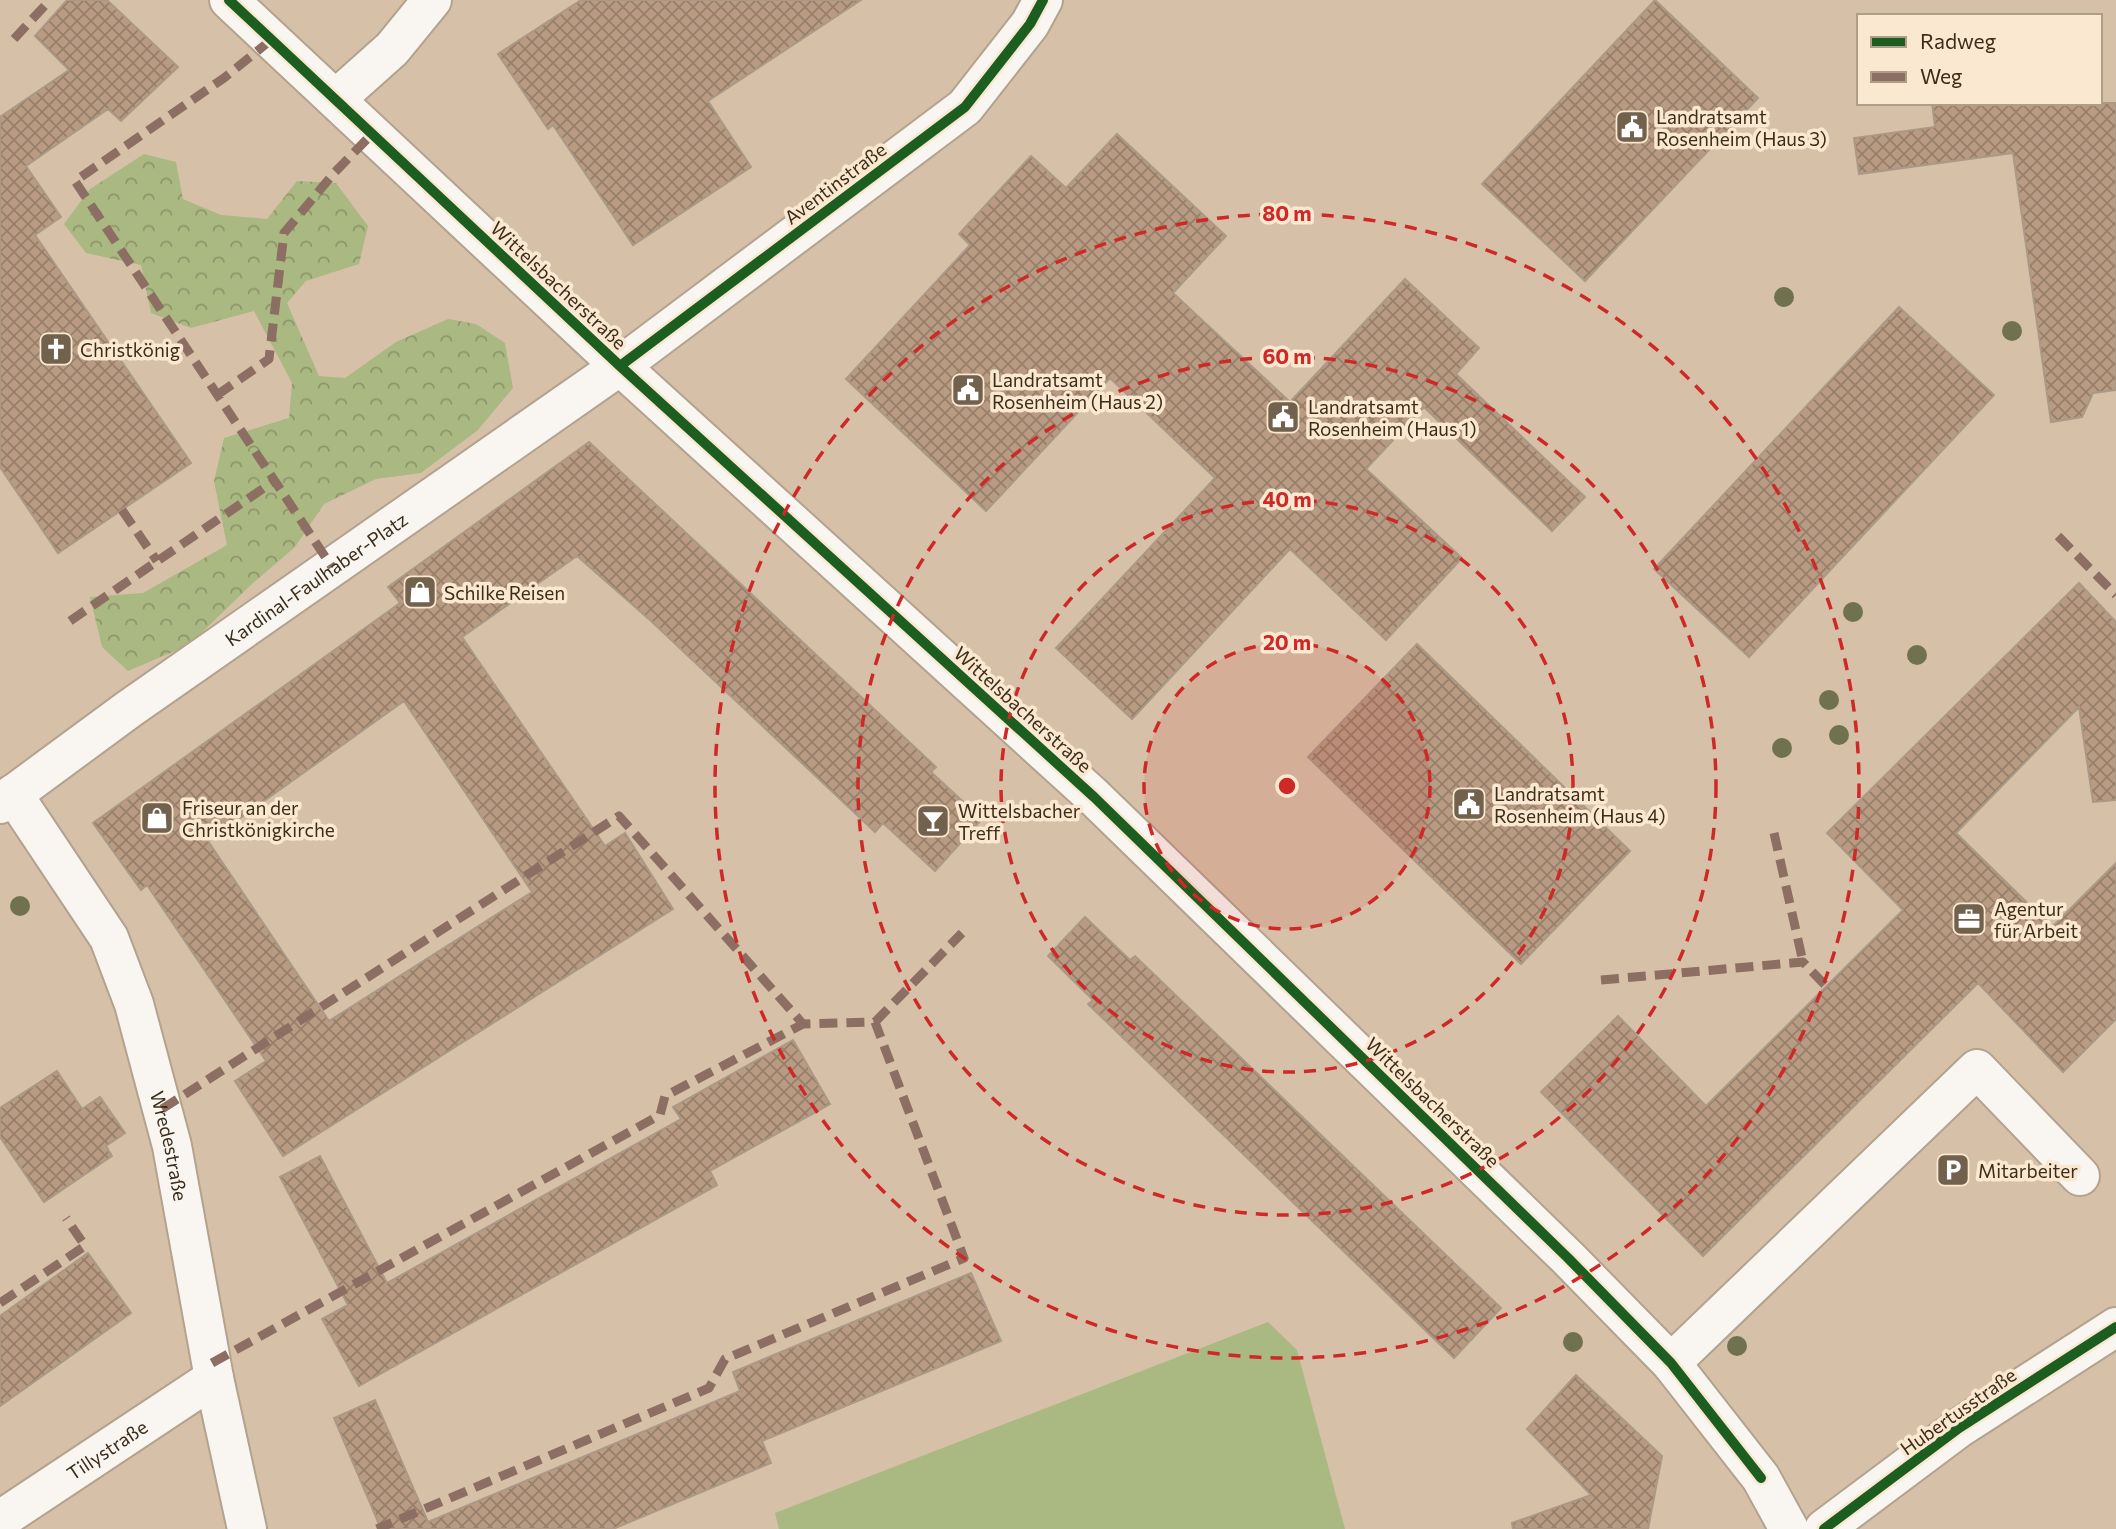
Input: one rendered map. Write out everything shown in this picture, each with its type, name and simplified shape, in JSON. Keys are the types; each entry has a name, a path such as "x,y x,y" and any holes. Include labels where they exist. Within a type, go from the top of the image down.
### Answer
{"street":[{"name":"Wittelsbacherstraße","path":"229,0 620,366 1094,797 1568,1258 1671,1363 1761,1478 1789,1529"},
{"path":"336,100 392,49 432,0"},
{"name":"Aventinstraße","path":"620,366 965,107 1030,24 1043,0"},
{"name":"Kardinal-Faulhaber-Platz","path":"7,799 129,709 620,366"},
{"name":"Wredestraße","path":"7,799 109,939 134,1004 172,1146 214,1378 247,1529"},
{"path":"1671,1363 1977,1069 2080,1176"},
{"name":"Hubertusstraße","path":"1824,1529 1959,1428 2116,1327"},
{"name":"Tillystraße","path":"0,1520 214,1378"}],"green space":[{"path":"144,154 176,162 183,199 221,215 267,219 297,181 336,183 368,226 359,264 306,281 287,303 319,376 345,378 396,342 448,319 476,324 505,343 513,388 478,430 421,473 376,479 324,504 295,547 189,645 128,671 102,647 90,597 143,593 227,545 214,481 224,438 289,418 292,383 254,311 191,328 151,313 141,265 86,253 64,224 90,189"},
{"path":"1268,1322 1297,1350 1345,1529 779,1529 775,1513"}],"building":[{"name":"Christkönig","path":"67,0 107,0 178,67 121,121 108,109 26,166 61,217 35,235 191,463 58,553 0,467 0,117 69,70 35,36"},
{"path":"581,0 861,0 708,101 751,167 633,245 553,125 548,129 498,54"},
{"name":"Landratsamt Rosenheim (Haus 3)","path":"1655,0 1758,98 1585,281 1482,184"},
{"path":"2116,103 2116,390 2093,393 2082,417 2051,422 2013,153 1859,174 1854,138 1935,127 1932,105"},
{"name":"Landratsamt Rosenheim (Haus 1)","path":"1117,134 1226,236 1173,293 1290,402 1405,279 1479,348 1456,374 1585,497 1552,531 1424,407 1366,469 1462,558 1386,640 1290,549 1132,719 1056,648 1215,478 1110,378 986,511 846,379 970,245 959,234 1031,156 1066,188"},
{"path":"1899,307 1994,395 1749,657 1654,569"},
{"path":"589,442 936,767 931,772 982,819 935,871 883,823 875,832 651,621 577,556 462,637 605,846 625,833 673,909 283,1156 235,1081 266,1061 147,885 141,890 93,823 400,603 388,587","holes":["404,701 532,892 329,1021 208,841"]},
{"name":"Agentur für Arbeit","path":"2079,583 2116,622 2116,800 2093,802 2079,707 1956,833 2052,927 2116,863 2116,1019 2063,1072 1978,983 1703,1256 1541,1092 1618,1016 1706,1106 1903,910 1827,833"},
{"name":"Landratsamt Rosenheim (Haus 4)","path":"1417,644 1630,851 1521,964 1308,757"},
{"path":"1085,917 1130,960 1135,956 1501,1308 1454,1358 1088,1004 1093,1000 1048,956"},
{"path":"793,1040 830,1104 710,1171 717,1185 359,1386 322,1319 348,1305 280,1177 320,1156 387,1283 681,1119 673,1107"},
{"path":"57,1071 82,1109 100,1097 125,1133 106,1146 112,1156 44,1202 0,1137 0,1108"},
{"path":"88,1253 131,1313 0,1406 0,1316"},
{"path":"971,1273 1001,1341 762,1441 771,1463 613,1529 381,1529 334,1418 375,1400 428,1522 740,1391 733,1372"},
{"path":"1576,1375 1662,1456 1648,1529 1513,1529 1512,1523 1591,1495 1527,1429"}],"marked path":[{"path":"14,39 50,0"},
{"path":"271,40 224,78 75,181 332,567"},
{"path":"217,395 269,359 284,233 334,173 372,134"},
{"path":"70,621 274,481"},
{"path":"122,510 157,561"},
{"path":"2058,536 2116,595"},
{"path":"162,1109 619,816 803,1024 875,1022 964,1258 725,1359 709,1388 377,1529"},
{"path":"1774,833 1803,962"},
{"path":"875,1022 962,933"},
{"path":"1601,980 1803,962 1826,986"},
{"path":"212,1363 660,1115 665,1096 803,1024"},
{"path":"0,1303 85,1246 66,1218"}],"cycle path":[{"path":"229,0 620,366 1094,797 1568,1258 1671,1363 1761,1478"},
{"path":"620,366 965,107 1030,24 1043,0"},
{"path":"1824,1529 1959,1428 2116,1327"}],"place":[{"name":"Landratsamt Rosenheim (Haus 3)","path":"1632,127"},
{"name":"Christkönig","path":"56,349"},
{"name":"Landratsamt Rosenheim (Haus 2)","path":"968,390"},
{"name":"Landratsamt Rosenheim (Haus 1)","path":"1283,417"},
{"name":"Schilke Reisen","path":"420,592"},
{"name":"Landratsamt Rosenheim (Haus 4)","path":"1469,804"},
{"name":"Friseur an der Christkönigkirche","path":"157,818"},
{"name":"Wittelsbacher Treff","path":"933,821"},
{"name":"Agentur für Arbeit","path":"1969,919"},
{"name":"Mitarbeiter","path":"1953,1170"}]}
